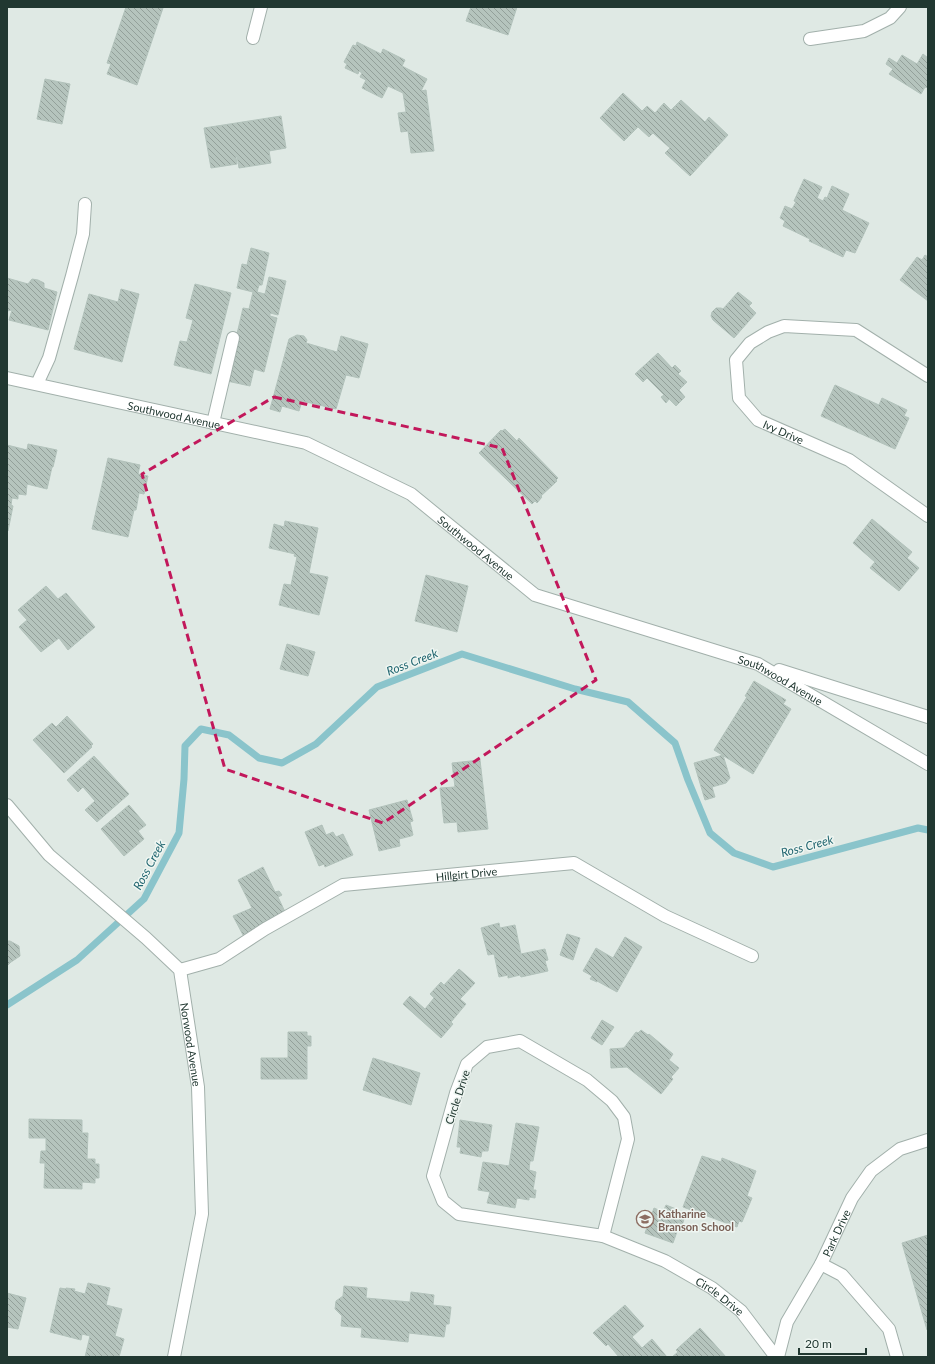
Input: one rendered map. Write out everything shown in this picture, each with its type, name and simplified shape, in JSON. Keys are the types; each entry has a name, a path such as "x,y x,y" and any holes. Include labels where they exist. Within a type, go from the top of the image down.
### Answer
{"street":[{"path":"253,38 260,7"},
{"path":"810,39 864,31 890,18 900,7"},
{"path":"38,384 49,358 83,234 85,204"},
{"name":"Ivy Drive","path":"928,376 856,330 784,326 768,332 750,343 736,360 739,398 758,420 849,460 928,516"},
{"path":"213,423 233,338"},
{"name":"Southwood Avenue","path":"7,378 306,443 411,494 535,595 758,664 928,764"},
{"path":"758,664 928,717"},
{"path":"7,805 49,856 107,904 180,970"},
{"name":"Hillgirt Drive","path":"180,970 219,959 265,929 343,885 574,864 665,916 752,956"},
{"name":"Norwood Avenue","path":"174,1357 202,1214 198,1087 180,970"},
{"name":"Circle Drive","path":"603,1236 628,1139 624,1117 612,1101 587,1080 520,1041 487,1047 468,1064 456,1093 434,1176 443,1201 459,1214 603,1236 665,1261 712,1288 741,1311 777,1357"},
{"name":"Park Drive","path":"777,1357 787,1322 821,1264 852,1198 871,1171 900,1149 928,1140"},
{"path":"821,1264 842,1275 889,1329 897,1357"}],"highlighted area":[{"path":"274,397 502,448 596,680 383,823 225,769 142,474"}],"building":[{"path":"126,7 163,8 137,85 107,74 111,64 107,63"},
{"path":"471,7 517,7 508,35 466,21"},
{"path":"357,42 381,54 383,49 405,60 402,66 427,79 421,91 426,90 434,151 411,153 408,131 401,132 398,113 406,112 403,93 388,86 382,98 362,88 366,80 360,77 362,73 359,71 358,74 345,68 347,64 344,62 353,45 356,46"},
{"path":"923,54 928,58 928,88 925,87 921,94 889,74 893,69 886,64 889,58 897,63 902,55 917,64"},
{"path":"45,79 70,84 62,124 37,119"},
{"path":"623,93 642,111 647,106 655,113 664,103 671,110 681,100 705,122 709,117 728,135 690,176 665,153 670,148 653,133 649,137 638,127 624,141 600,118"},
{"path":"281,116 286,148 269,151 271,163 239,168 237,156 237,164 211,168 204,128"},
{"path":"804,179 822,187 817,198 823,201 825,197 827,198 832,186 849,194 842,210 869,223 855,253 846,250 843,257 809,241 810,239 783,226 785,221 780,218 785,206 792,209"},
{"path":"251,248 269,253 262,285 259,285 257,292 265,294 269,277 286,281 278,315 270,313 270,316 277,318 264,372 254,369 250,386 227,381 243,308 249,309 253,292 237,288 242,264 247,265"},
{"path":"925,255 928,257 928,301 900,280 917,257 922,260"},
{"path":"7,278 28,284 32,279 38,280 44,283 44,288 57,292 48,330 9,320 12,310 7,311"},
{"path":"195,284 231,293 211,374 174,365 180,341 187,342 193,320 186,318"},
{"path":"121,289 139,294 122,362 74,349 89,294 118,302"},
{"path":"738,292 752,303 749,306 756,313 734,338 713,320 711,316 712,312 716,308 723,309"},
{"path":"297,335 304,336 307,340 306,343 337,352 341,336 368,344 359,378 346,375 336,409 302,401 299,411 282,406 280,412 270,409 289,339"},
{"path":"658,353 672,368 675,365 681,371 678,374 687,382 679,390 685,397 676,406 669,399 666,403 661,397 664,395 647,378 643,382 635,374"},
{"path":"835,385 879,405 882,398 907,410 904,416 909,418 895,449 821,416"},
{"path":"505,429 517,441 519,438 558,478 556,480 557,481 541,496 542,497 537,503 535,501 532,504 479,453 501,430 502,431"},
{"path":"28,444 57,450 53,467 47,489 27,484 26,495 18,494 18,499 12,498 11,505 13,506 7,531 7,445 27,450"},
{"path":"108,458 140,465 138,474 148,476 144,494 139,493 136,510 134,510 128,537 92,529"},
{"path":"872,519 912,552 907,558 919,568 899,591 870,568 875,562 853,543"},
{"path":"285,521 318,528 309,573 328,577 319,615 279,605 284,584 291,585 297,557 294,556 295,554 269,548 274,524 284,527"},
{"path":"426,575 468,586 457,632 415,621"},
{"path":"46,586 58,599 66,593 95,627 68,650 59,638 41,652 19,627 27,620 18,610"},
{"path":"287,644 315,652 308,676 280,669"},
{"path":"754,681 786,700 783,704 791,709 753,774 714,750 747,697 745,696"},
{"path":"67,716 93,744 91,746 92,747 64,773 33,740 52,723 56,727"},
{"path":"723,755 730,778 726,783 712,787 715,797 705,800 694,763"},
{"path":"94,756 129,794 97,822 85,810 95,801 83,787 78,792 67,780"},
{"path":"480,760 488,829 458,832 457,822 444,823 440,788 455,787 452,763"},
{"path":"407,800 413,821 410,822 413,835 399,839 400,846 379,851 369,810"},
{"path":"129,805 146,825 138,831 144,839 124,856 101,829"},
{"path":"322,825 326,835 333,832 336,837 343,834 353,855 325,867 324,864 319,866 305,832"},
{"path":"263,867 275,892 279,891 282,895 278,897 286,914 243,935 233,916 252,908 238,880"},
{"path":"499,923 500,928 515,925 521,954 545,949 548,960 545,961 548,971 521,977 520,975 508,978 508,975 499,977 494,954 488,955 481,928"},
{"path":"567,934 580,938 573,960 560,955"},
{"path":"625,937 642,947 617,992 597,981 590,979 592,976 583,971 596,948 613,958"},
{"path":"7,941 19,946 20,956 7,966"},
{"path":"459,969 475,983 460,999 466,1004 451,1022 453,1024 441,1038 403,1004 410,996 425,1009 434,998 430,994 441,982 444,985"},
{"path":"602,1020 614,1027 602,1045 591,1038"},
{"path":"641,1030 648,1035 649,1034 673,1054 669,1060 679,1068 671,1077 673,1079 661,1094 627,1067 611,1068 610,1049 624,1048 636,1032 638,1033"},
{"path":"288,1032 307,1032 307,1036 311,1036 311,1046 307,1046 307,1079 261,1079 261,1058 288,1058"},
{"path":"373,1058 420,1073 411,1105 363,1090"},
{"path":"29,1119 82,1120 82,1133 88,1133 87,1159 95,1159 95,1164 99,1164 99,1178 95,1178 95,1183 82,1182 82,1189 44,1188 45,1163 40,1163 41,1151 46,1151 46,1138 29,1138"},
{"path":"460,1120 492,1125 488,1151 482,1151 481,1157 460,1153 461,1147 457,1147"},
{"path":"516,1123 539,1127 533,1161 530,1161 529,1170 536,1172 533,1190 536,1190 535,1198 529,1197 529,1200 517,1198 515,1208 487,1203 490,1192 478,1190 483,1162 509,1166"},
{"path":"702,1156 721,1162 722,1158 756,1171 747,1196 752,1198 742,1222 739,1221 737,1227 683,1207"},
{"path":"666,1205 676,1209 674,1215 684,1219 682,1226 679,1226 673,1243 645,1233 654,1208 663,1212"},
{"path":"928,1235 928,1330 927,1330 902,1243"},
{"path":"88,1283 110,1288 106,1305 122,1309 115,1336 124,1339 119,1357 85,1357 90,1336 82,1334 81,1340 50,1332 60,1288 75,1289 74,1291 85,1294"},
{"path":"344,1286 367,1288 366,1298 410,1302 411,1292 434,1295 433,1305 451,1307 449,1324 446,1324 444,1337 409,1333 408,1342 361,1337 362,1328 341,1326 342,1316 335,1309 336,1301 343,1296"},
{"path":"7,1293 26,1298 18,1329 7,1327"},
{"path":"625,1305 644,1326 632,1337 642,1348 652,1339 667,1357 619,1357 608,1344 606,1346 593,1333"},
{"path":"700,1328 726,1357 672,1357 678,1352 676,1350"}],"waterway":[{"name":"Ross Creek","path":"7,1005 77,960 144,899 179,833 184,779 185,746 201,729 229,735 259,758 282,763 316,744 377,687 462,654 575,689 628,702 675,743 688,780 710,833 734,853 773,867 918,828 928,830"}],"place":[{"name":"Katharine Branson School","path":"645,1219"}]}
